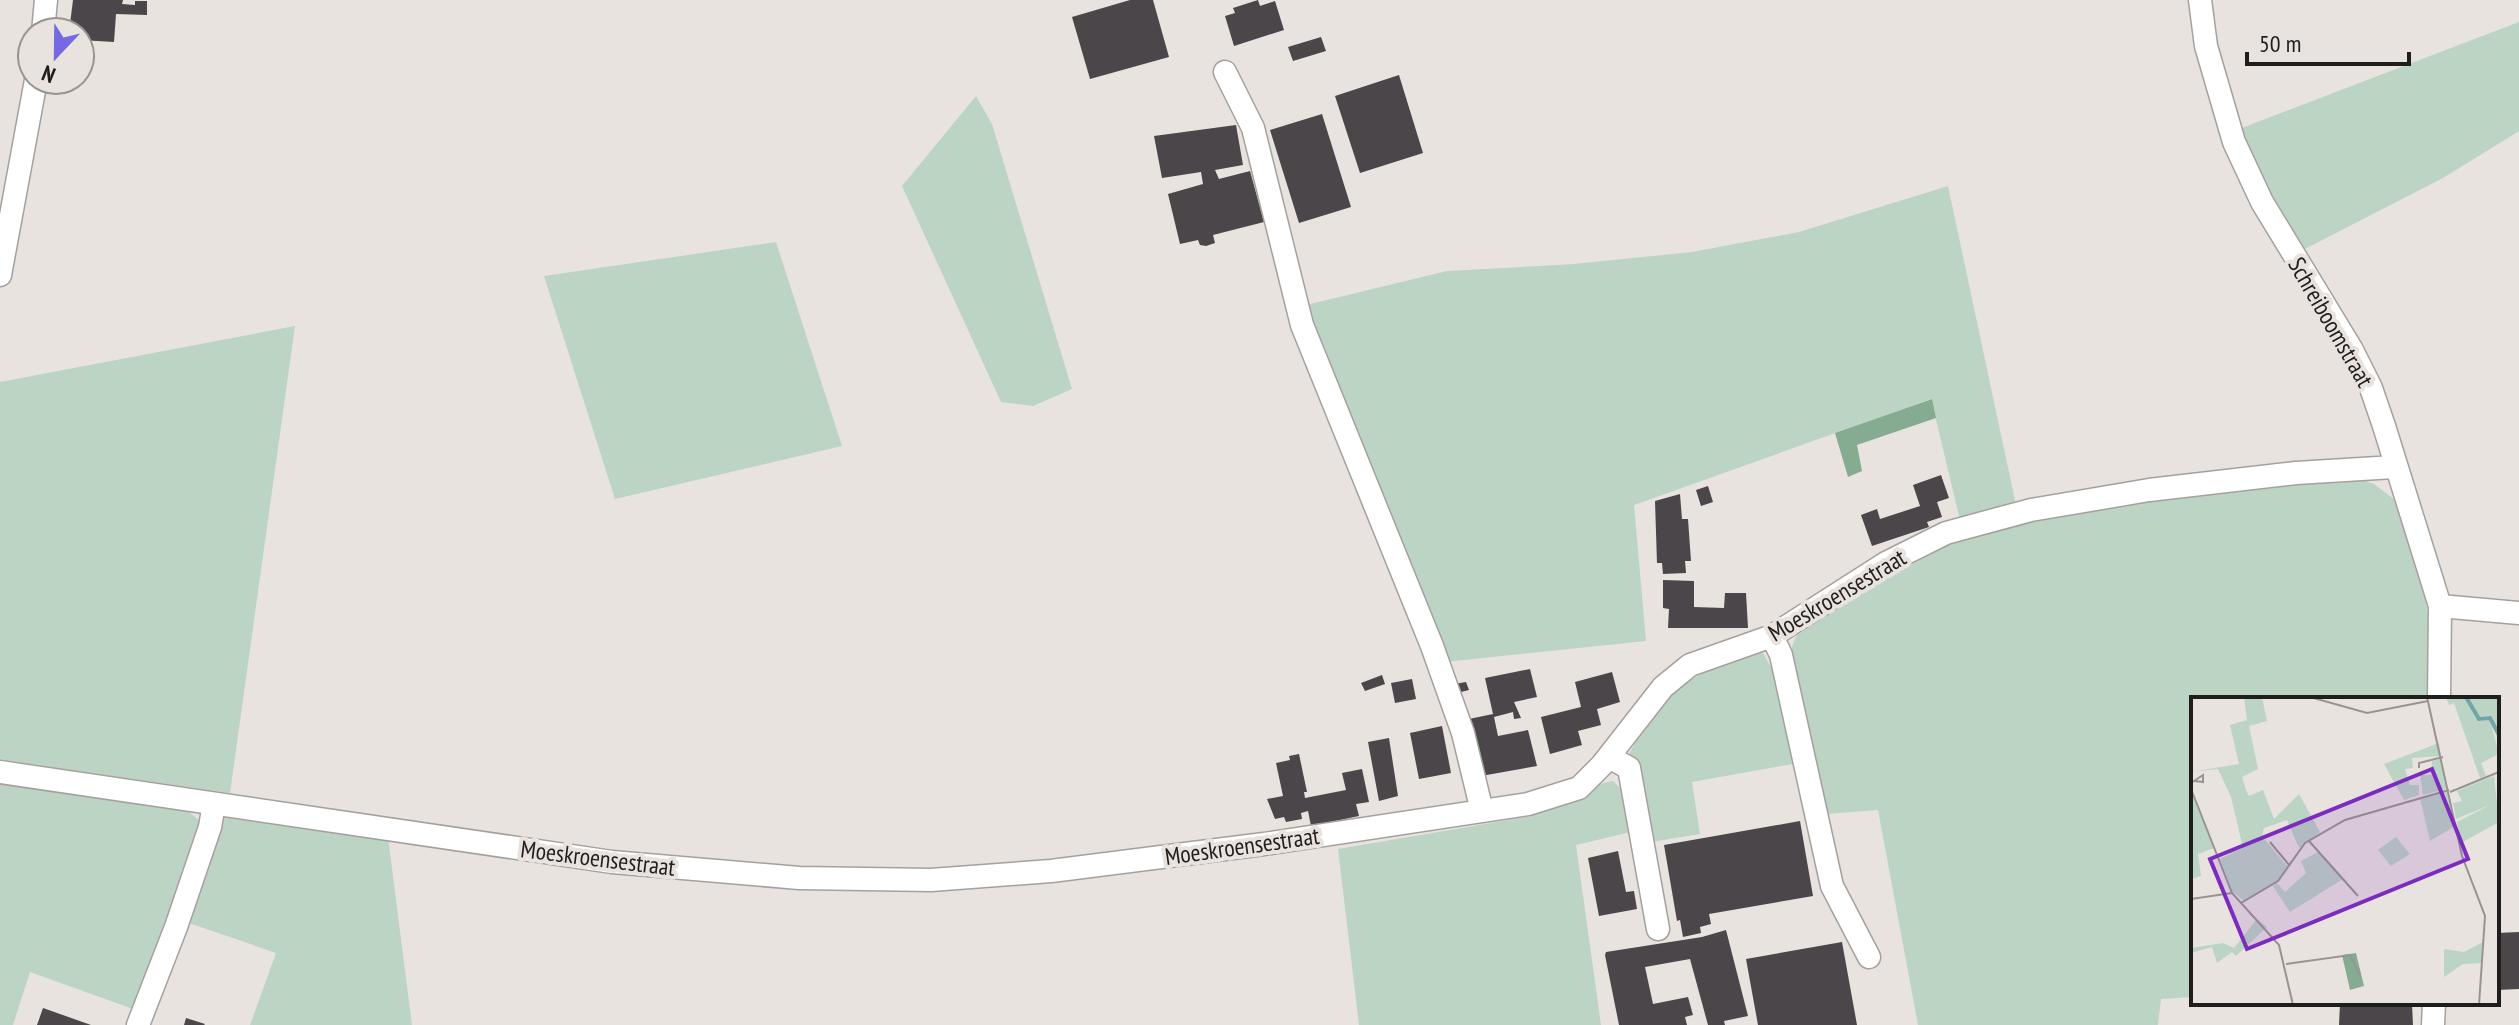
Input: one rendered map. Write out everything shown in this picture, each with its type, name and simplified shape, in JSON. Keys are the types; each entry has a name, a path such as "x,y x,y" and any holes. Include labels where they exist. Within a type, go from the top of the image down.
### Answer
{"street":[{"name":"Schreiboomstraat","path":"2200,0 2206,46 2234,142 2262,202 2364,375 2384,426 2394,467 2410,505 2440,606 2439,697"},
{"path":"1225,72 1253,128 1302,325 1432,646 1463,733 1482,811"},
{"path":"0,275 34,96"},
{"name":"Moeskroensestraat","path":"0,772 612,862 799,878 931,880 1051,871 1264,844 1528,804 1579,788 1609,757 1663,687 1690,665 1772,636 1886,563 1946,533 2031,510 2149,490 2296,473 2394,467"},
{"path":"2440,606 2519,613"},
{"path":"1772,636 1781,655 1832,886 1869,957"},
{"path":"1609,757 1629,768 1658,929"},
{"path":"138,1025 181,913 210,827 214,804"},
{"path":"2433,1025 2434,1005"}],"green space":[{"path":"2519,22 2519,131 2443,178 2301,251 2258,183 2239,129"},
{"path":"976,96 992,124 1072,389 1033,406 1001,402 902,186"},
{"path":"1948,186 2016,505 1960,520 1931,399 1634,505 1646,641 1445,662 1302,306 1447,271 1574,264 1692,252 1799,232"},
{"path":"776,242 842,446 615,499 544,276"},
{"path":"295,326 230,793 0,760 0,382"},
{"path":"1932,399 1936,418 1857,445 1862,471 1848,477 1835,433"},
{"path":"2357,478 2374,484 2395,500 2424,593 2430,625 2429,697 2191,697 2191,997 2161,999 2158,1025 1918,1025 1878,810 1826,814 1789,655 1796,636 1849,598 1966,536 2033,518 2139,499"},
{"path":"1762,651 1773,671 1798,763 1692,782 1700,834 1651,842 1626,759 1651,717 1678,689 1718,666"},
{"path":"1613,781 1623,791 1631,832 1576,845 1601,1025 1359,1025 1338,849 1526,817"},
{"path":"0,782 189,812 201,822 133,1009 30,972 13,1025 0,1025"},
{"path":"222,817 388,837 412,1025 250,1025 276,953 186,922"}],"building":[{"path":"73,0 123,0 122,4 135,5 135,1 147,1 147,15 116,14 114,42 96,41 96,16 71,16"},
{"path":"1130,0 1153,0 1169,57 1090,79 1072,17"},
{"path":"1258,0 1260,6 1275,1 1284,30 1234,46 1225,16 1235,13 1233,8"},
{"path":"1321,37 1326,51 1293,61 1288,47"},
{"path":"1399,75 1423,153 1360,173 1335,96"},
{"path":"1322,114 1351,207 1299,223 1270,130"},
{"path":"1236,125 1243,165 1215,170 1219,179 1250,171 1264,222 1213,235 1215,243 1206,246 1200,245 1198,240 1180,244 1168,194 1203,184 1201,172 1162,178 1154,136"},
{"path":"1941,475 1949,498 1937,502 1942,517 1927,522 1929,527 1872,546 1861,515 1877,509 1880,519 1920,506 1913,485"},
{"path":"1708,486 1713,502 1701,506 1696,490"},
{"path":"1680,494 1682,519 1688,519 1691,561 1685,561 1686,573 1663,574 1662,563 1657,563 1655,501"},
{"path":"1663,580 1694,581 1694,607 1724,608 1725,593 1746,593 1748,628 1668,628 1669,609 1663,608"},
{"path":"1530,669 1537,697 1514,702 1521,718 1514,719 1513,712 1494,717 1498,736 1528,730 1537,766 1481,776 1469,719 1493,714 1485,678"},
{"path":"1612,672 1620,702 1597,709 1601,725 1578,731 1582,745 1550,754 1541,717 1581,707 1575,682"},
{"path":"1382,675 1385,684 1365,691 1361,683"},
{"path":"1412,679 1416,699 1395,703 1391,683"},
{"path":"1466,682 1469,690 1457,693 1455,684"},
{"path":"1442,726 1451,773 1419,779 1410,733"},
{"path":"1389,738 1398,796 1379,801 1368,742"},
{"path":"1299,754 1307,792 1304,792 1305,798 1346,790 1342,773 1362,769 1369,802 1356,804 1359,816 1311,826 1308,811 1301,813 1302,819 1286,822 1284,817 1275,819 1267,799 1283,796 1276,763"},
{"path":"1800,821 1813,896 1709,914 1711,924 1700,927 1701,933 1683,937 1680,920 1677,921 1664,845"},
{"path":"1618,851 1626,892 1634,891 1637,909 1599,916 1588,858"},
{"path":"1726,930 1748,1016 1724,1021 1725,1025 1708,1025 1690,959 1645,967 1653,1004 1688,997 1693,1015 1685,1017 1687,1025 1619,1025 1606,952 1702,937"},
{"path":"2519,932 2519,989 2499,990 2499,933"},
{"path":"1842,942 1857,1025 1758,1025 1746,959"},
{"path":"2340,1005 2412,1005 2413,1025 2339,1025"},
{"path":"43,1008 91,1025 37,1025"},
{"path":"186,1018 205,1024 184,1025"}]}
